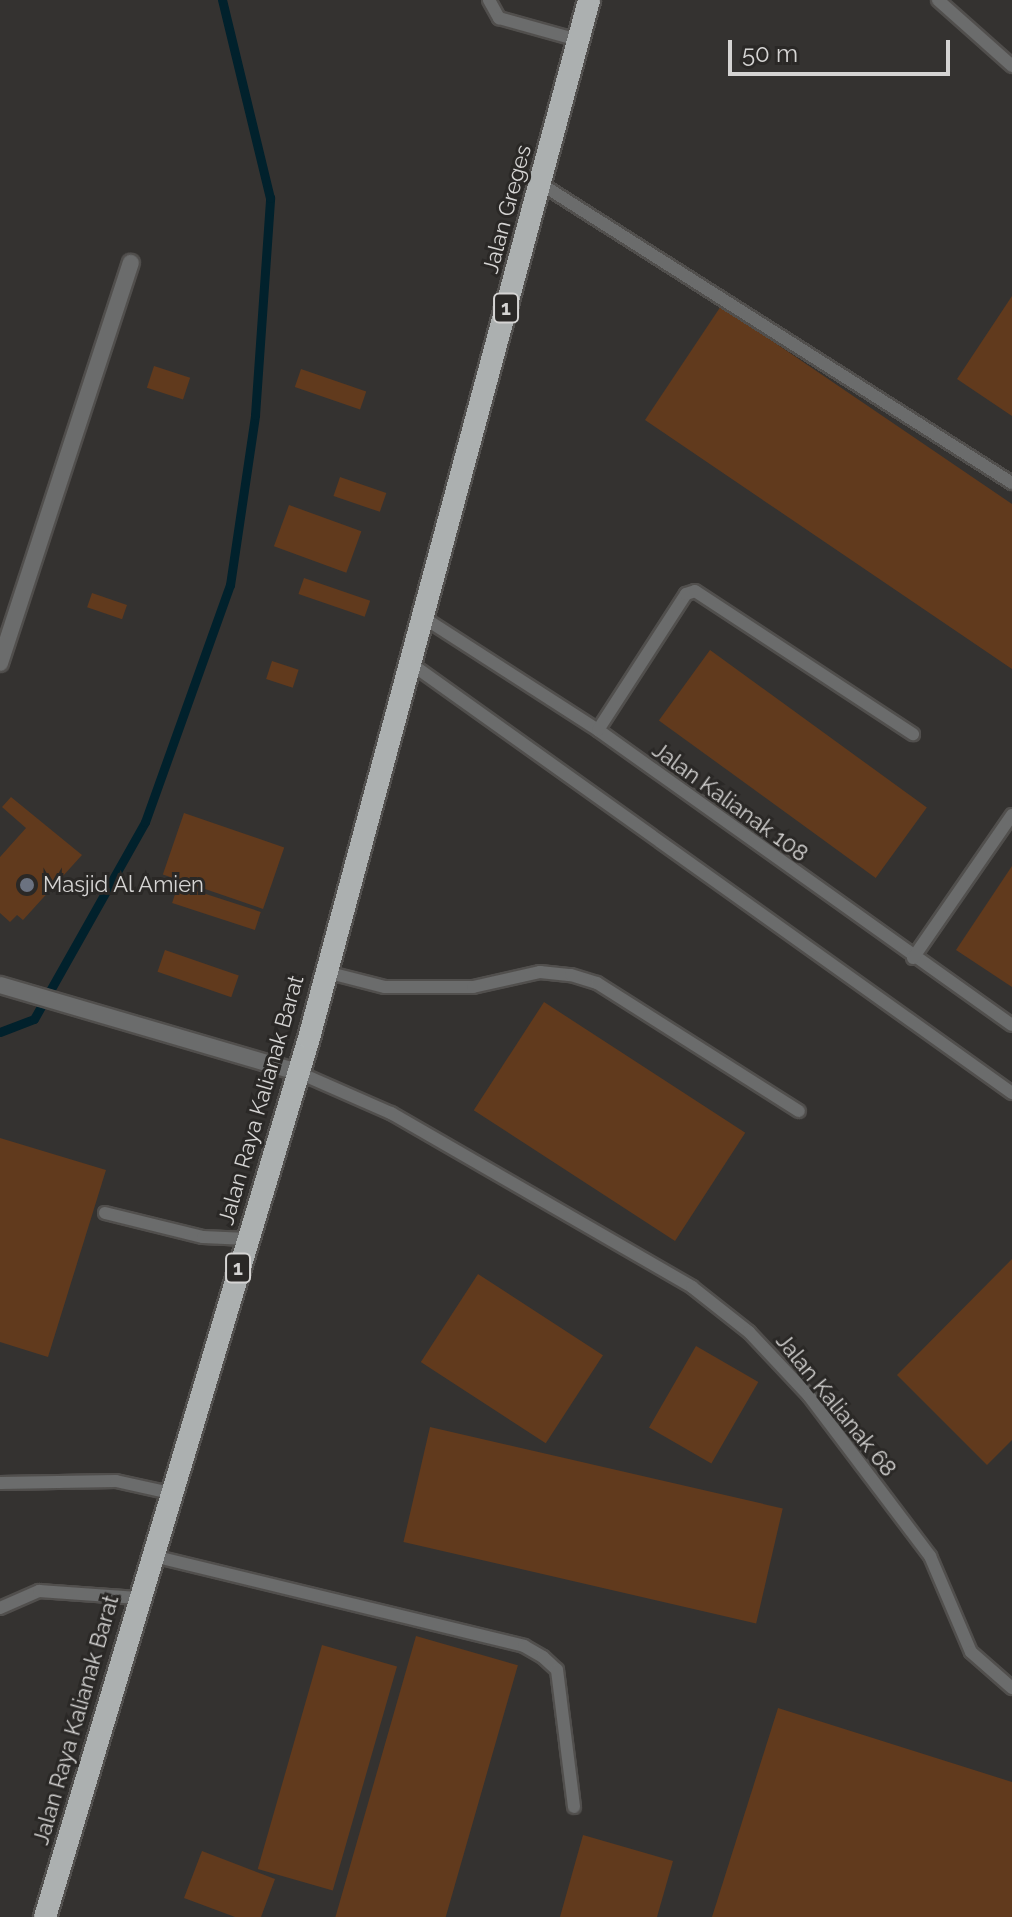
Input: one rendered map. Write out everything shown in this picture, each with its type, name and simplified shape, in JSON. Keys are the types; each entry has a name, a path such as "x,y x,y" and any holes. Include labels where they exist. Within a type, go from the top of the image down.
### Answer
{"highway":[{"name":"Jalan Greges","path":"421,616 589,0"},
{"name":"Jalan Raya Kalianak Barat","path":"45,1917 326,972 421,616"}],"street":[{"path":"0,663 131,263"},
{"path":"0,985 297,1072"}],"lane":[{"path":"489,0 499,18 578,40"},
{"path":"938,0 1012,66"},
{"path":"541,184 1012,483"},
{"path":"598,730 686,594 695,591 913,734"},
{"name":"Jalan Kalianak 108","path":"421,616 598,730 913,958 1012,1025"},
{"path":"410,663 1012,1093"},
{"path":"913,958 1008,830 1012,815"},
{"path":"326,972 385,987 473,987 540,972 571,975 597,983 799,1111"},
{"name":"Jalan Kalianak 68","path":"297,1072 391,1113 692,1287 749,1332 809,1396 930,1556 971,1652 1012,1688"},
{"path":"105,1213 203,1237 247,1239"},
{"path":"0,1483 116,1481 170,1493"},
{"path":"153,1556 524,1646 543,1657 557,1670 574,1807"},
{"path":"0,1608 39,1591 138,1598"}],"building":[{"path":"1012,296 1012,416 957,379"},
{"path":"721,306 1012,504 1012,669 645,420"},
{"path":"154,366 190,378 183,400 147,388"},
{"path":"301,369 366,391 360,409 295,387"},
{"path":"340,477 386,493 380,512 333,496"},
{"path":"289,505 361,531 346,573 274,546"},
{"path":"304,578 370,601 365,617 298,594"},
{"path":"92,593 127,605 122,619 87,607"},
{"path":"710,650 927,808 876,878 659,720"},
{"path":"272,661 299,670 293,688 266,679"},
{"name":"Masjid Al Amien","path":"11,797 82,855 23,920 17,915 10,922 0,913 0,857 26,828 2,807"},
{"path":"184,813 284,848 263,909 163,874"},
{"path":"1012,866 1012,987 956,950"},
{"path":"178,885 261,912 255,930 172,903"},
{"path":"165,950 239,975 231,997 158,972"},
{"path":"544,1002 745,1133 675,1241 474,1110"},
{"path":"0,1138 106,1170 48,1357 0,1342"},
{"path":"1012,1259 1012,1440 987,1465 897,1375"},
{"path":"478,1274 603,1355 546,1443 421,1362"},
{"path":"696,1346 758,1382 711,1463 649,1427"},
{"path":"430,1427 783,1508 756,1623 403,1542"},
{"path":"416,1636 518,1665 446,1917 335,1917"},
{"path":"322,1645 397,1666 333,1890 258,1869"},
{"path":"778,1708 1012,1782 1012,1917 712,1917"},
{"path":"583,1835 673,1861 657,1917 560,1917"},
{"path":"202,1851 275,1879 261,1917 235,1917 184,1898"}],"waterway":[{"path":"0,1032 34,1019 145,822 230,585 255,415 270,198 222,0"}],"place":[{"name":"Masjid Al Amien","path":"27,885"}]}
